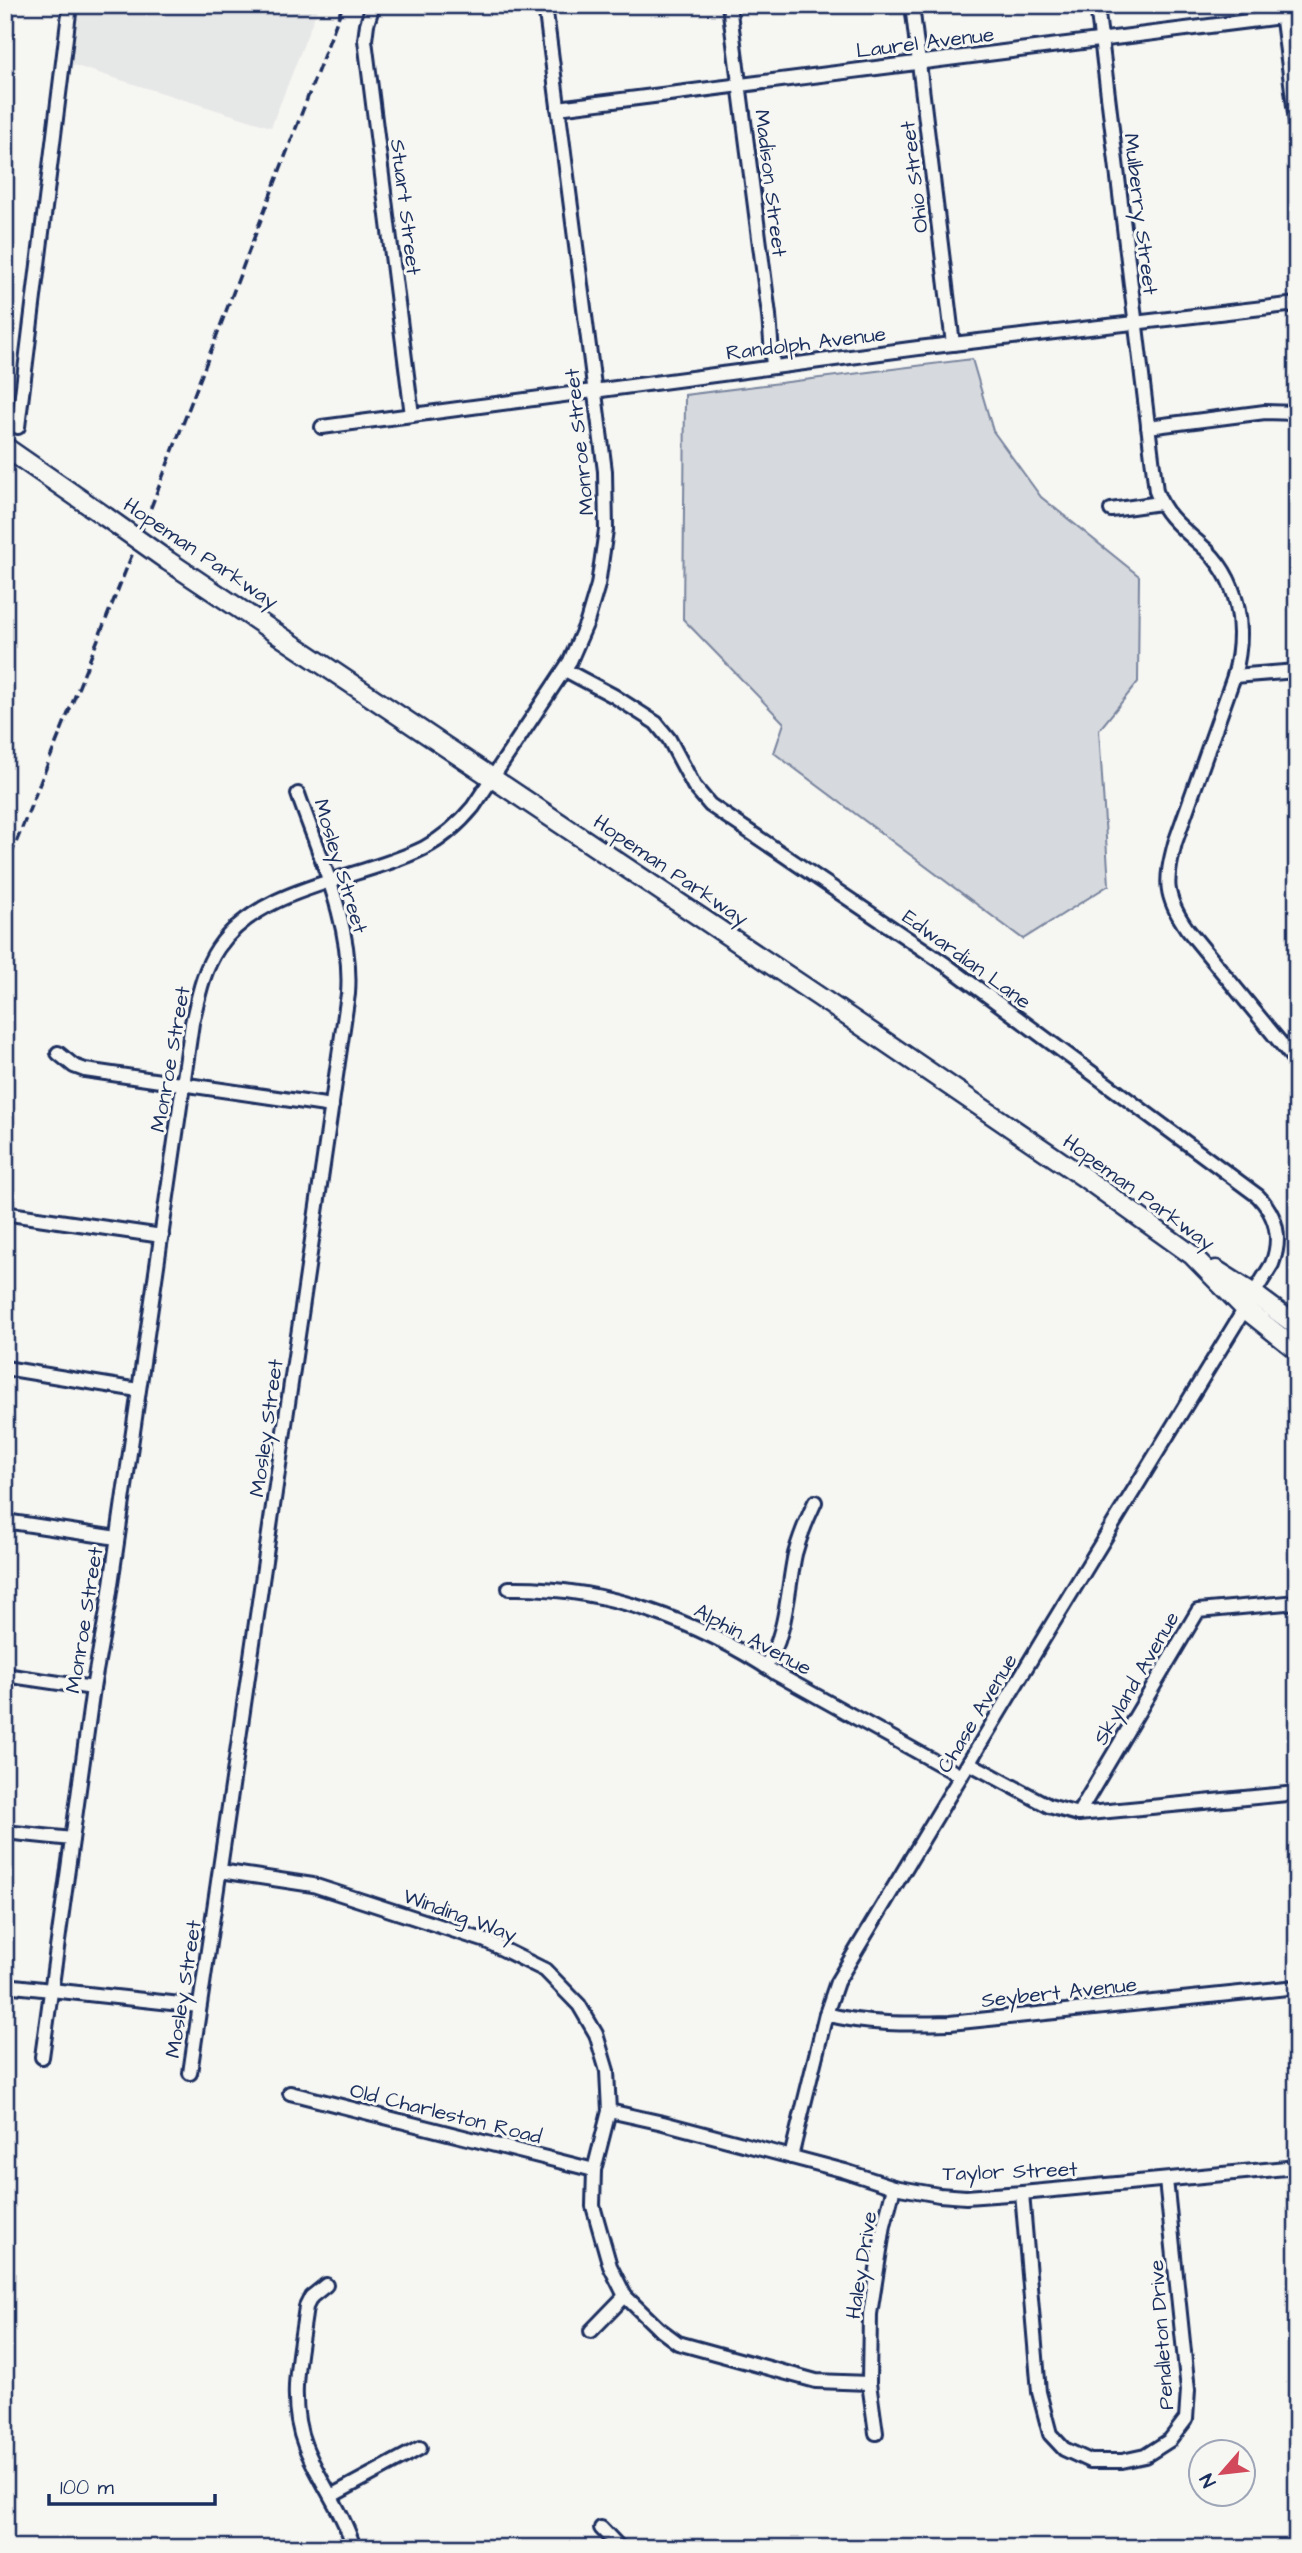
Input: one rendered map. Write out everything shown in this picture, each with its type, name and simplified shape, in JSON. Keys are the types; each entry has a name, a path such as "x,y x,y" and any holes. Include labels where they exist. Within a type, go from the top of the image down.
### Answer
{"main road":[{"name":"Hopeman Parkway","path":"5,447 168,561 1082,1176 1192,1255 1249,1301"},
{"path":"1249,1301 1297,1326"},
{"path":"1249,1301 1297,1350"}],"street":[{"path":"18,427 70,5"},
{"name":"Stuart Street","path":"373,5 365,40 412,415"},
{"name":"Monroe Street","path":"42,2057 93,1688 184,1084 197,1003 206,971 217,949 233,929 253,914 296,894 410,854 437,840 462,820 565,670 587,622 594,597 606,530 605,471 545,5"},
{"name":"Madison Street","path":"729,5 769,315 773,367"},
{"name":"Ohio Street","path":"912,5 953,344"},
{"name":"Mulberry Street","path":"1097,5 1156,491 1160,503"},
{"path":"1281,11 1297,129"},
{"name":"Laurel Avenue","path":"558,108 1101,39 1281,11 1297,15"},
{"name":"Randolph Avenue","path":"322,427 953,344 1297,304"},
{"path":"1148,427 1265,412 1297,413"},
{"path":"1111,510 1160,503 1174,522 1214,558 1232,588 1242,636 1234,676 1175,843 1167,871 1169,898 1174,911 1187,929 1297,1063"},
{"name":"Edwardian Lane","path":"565,670 614,696 656,723 674,747 694,786 710,805 944,964 1258,1196 1274,1217 1278,1245 1272,1264 1249,1301"},
{"path":"1234,676 1297,671"},
{"name":"Mosley Street","path":"190,2073 349,978 345,942 298,794"},
{"path":"58,1053 74,1066 85,1070 332,1106"},
{"path":"5,1210 10,1214 162,1236"},
{"name":"Chase Avenue","path":"791,2157 826,2014 850,1959 878,1918 1249,1301"},
{"path":"5,1368 138,1390"},
{"path":"765,1666 773,1654 779,1635 796,1553 815,1502"},
{"path":"5,1521 117,1538"},
{"name":"Alphin Avenue","path":"509,1588 562,1590 641,1607 693,1627 961,1776"},
{"name":"Skyland Avenue","path":"1078,1814 1198,1611 1297,1602"},
{"path":"5,1675 93,1688"},
{"path":"969,1763 1049,1806 1078,1814 1297,1793"},
{"path":"5,1832 72,1839"},
{"name":"Winding Way","path":"220,1871 313,1885 486,1941 545,1970 579,2005 596,2035 607,2071 609,2111 594,2169 593,2206 610,2266 625,2296 657,2328 678,2343 816,2381 869,2383"},
{"path":"5,1985 199,2006"},
{"name":"Seybert Avenue","path":"826,2014 844,2019 900,2024 950,2023 1297,1987"},
{"name":"Old Charleston Road","path":"290,2093 594,2169"},
{"name":"Taylor Street","path":"609,2111 791,2157 894,2187 966,2197 1297,2167"},
{"name":"Pendleton Drive","path":"1022,2193 1039,2392 1051,2434 1064,2449 1090,2461 1122,2462 1145,2456 1170,2440 1186,2418 1188,2390 1166,2180"},
{"name":"Haley Drive","path":"876,2433 869,2383 870,2314 884,2225 894,2187"},
{"path":"326,2285 310,2297 306,2307 295,2392 299,2427 305,2445 354,2548"},
{"path":"591,2331 625,2296"},
{"path":"331,2496 420,2448"},
{"path":"601,2528 620,2548"}],"shaded area":[{"path":"78,5 319,5 271,127 70,64"},
{"path":"972,359 993,431 1041,497 1139,576 1138,682 1099,730 1109,885 1023,939 774,753 784,723 683,619 685,395"}],"railway":[{"path":"5,870 150,510 343,5"}]}
